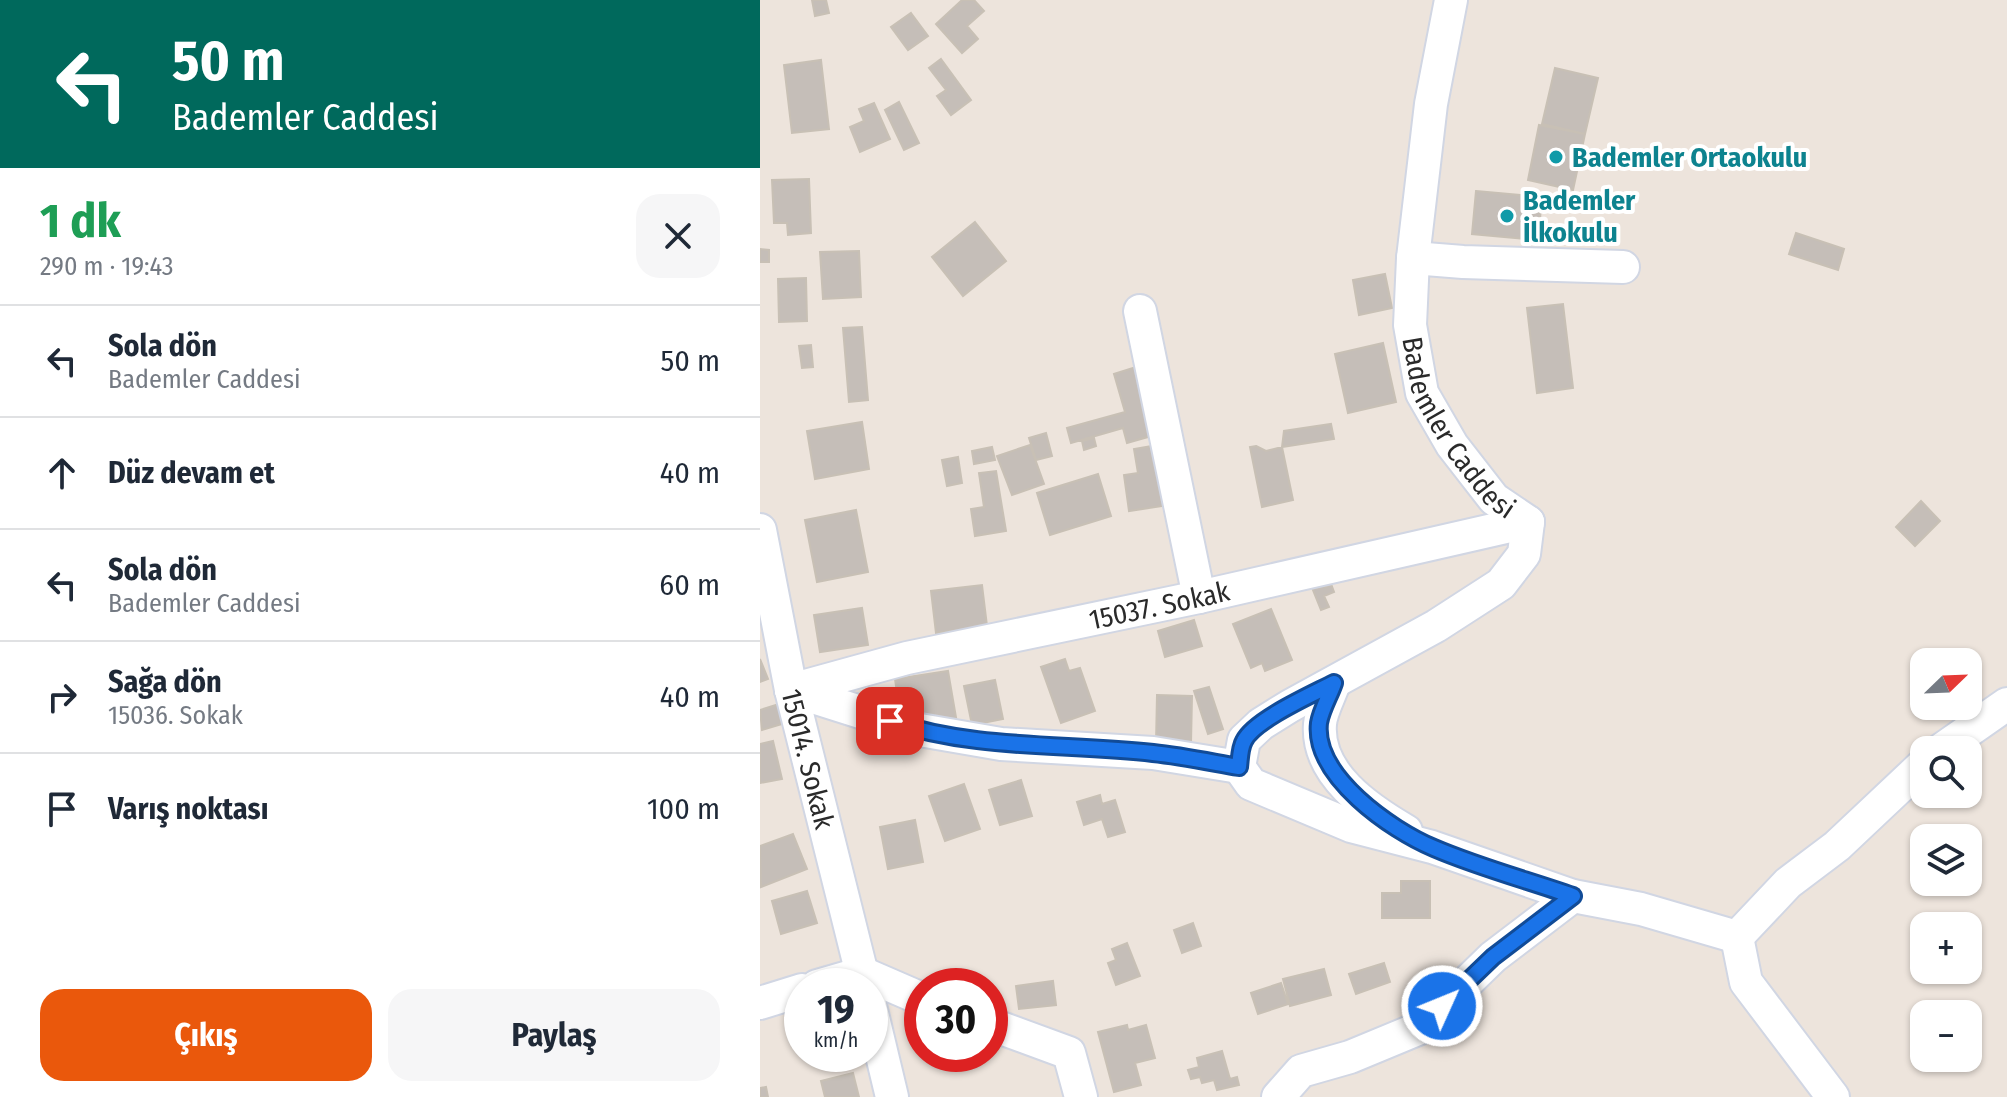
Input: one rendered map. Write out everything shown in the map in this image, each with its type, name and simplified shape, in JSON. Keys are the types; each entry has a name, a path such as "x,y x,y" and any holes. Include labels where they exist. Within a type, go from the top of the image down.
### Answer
{"street":[{"name":"Bademler Caddesi","path":"1239,767 1244,740 1261,724 1436,626 1501,584 1524,554 1528,522 1494,499 1452,445 1422,393 1410,325 1413,258 1431,104 1451,0"},
{"path":"1413,258 1623,267"},
{"path":"1140,311 1199,597"},
{"name":"15037. Sokak","path":"791,690 907,658 1199,597 1528,522"},
{"name":"15014. Sokak","path":"760,530 791,690 861,968"},
{"path":"1334,683 1319,723 1323,753 1345,787 1384,819 1432,847"},
{"path":"791,690 914,729 1001,744 1153,753 1239,767 1251,784 1351,826 1432,847 1573,896 1641,909 1737,937"},
{"path":"1961,736 2007,704"},
{"path":"1737,937 1788,883 1837,846 1910,777"},
{"path":"1278,1097 1301,1071 1350,1057 1420,1028 1493,957 1573,896"},
{"path":"1737,937 1746,982 1833,1097"},
{"path":"760,1003 784,996"},
{"path":"1008,1031 1069,1053 1081,1097"},
{"path":"886,1072 892,1097"}],"building":[{"path":"812,0 826,0 829,13 815,16"},
{"path":"962,0 974,0 984,11 967,26 978,39 962,53 936,24"},
{"path":"911,13 928,36 908,50 891,27"},
{"path":"941,59 971,100 951,115 937,96 946,90 929,68"},
{"path":"821,60 829,129 792,133 784,65"},
{"path":"1555,68 1598,78 1585,134 1542,124"},
{"path":"899,102 919,143 904,150 885,110"},
{"path":"874,103 890,139 860,152 850,127 864,121 859,109"},
{"name":"Bademler Ortaokulu","path":"1539,125 1585,134 1573,190 1528,180"},
{"path":"809,179 811,233 788,235 787,223 774,223 772,180"},
{"name":"Bademler İlkokulu","path":"1476,191 1542,197 1538,240 1472,234"},
{"path":"975,222 1006,261 963,296 932,257"},
{"path":"1796,233 1844,249 1838,270 1789,254"},
{"path":"760,249 769,250 769,262 760,262"},
{"path":"859,251 861,297 823,299 820,252"},
{"path":"1385,274 1392,308 1359,315 1353,280"},
{"path":"806,278 807,321 779,322 778,279"},
{"path":"1563,304 1573,388 1537,393 1527,308"},
{"path":"862,327 868,400 849,402 843,328"},
{"path":"1383,343 1396,402 1348,413 1335,354"},
{"path":"811,345 813,367 802,368 799,346"},
{"path":"1136,367 1155,435 1127,443 1123,428 1071,443 1067,428 1125,412 1114,374"},
{"path":"862,422 869,469 815,479 807,431"},
{"path":"1331,424 1334,439 1282,447 1284,431"},
{"path":"1046,433 1052,456 1036,460 1029,438"},
{"path":"1094,438 1096,446 1084,450 1082,441"},
{"path":"1030,445 1044,484 1012,495 997,456"},
{"path":"1158,445 1169,505 1129,511 1124,475 1138,473 1134,449"},
{"path":"1256,446 1266,451 1282,447 1293,500 1262,507 1250,447"},
{"path":"992,447 995,460 974,464 972,451"},
{"path":"958,457 962,483 947,486 942,460"},
{"path":"996,471 1006,531 975,536 971,509 984,507 979,473"},
{"path":"1098,474 1111,516 1050,535 1037,493"},
{"path":"1921,501 1940,521 1915,546 1896,527"},
{"path":"856,510 868,572 817,582 805,520"},
{"path":"1323,581 1325,587 1331,584 1334,592 1324,596 1329,607 1321,610 1311,585"},
{"path":"982,585 987,626 936,633 931,591"},
{"path":"862,608 868,645 820,652 814,615"},
{"path":"1271,609 1292,660 1265,671 1262,663 1251,668 1233,624"},
{"path":"1194,620 1202,646 1165,657 1158,631"},
{"path":"760,659 768,679 760,682"},
{"path":"1065,659 1069,671 1080,668 1095,711 1061,723 1041,667"},
{"path":"948,671 958,729 901,720 895,679"},
{"path":"995,680 1003,719 972,725 964,686"},
{"path":"1209,687 1223,729 1208,734 1194,691"},
{"path":"1157,695 1192,696 1191,743 1156,743"},
{"path":"779,704 785,723 762,730 760,710"},
{"path":"773,741 782,779 760,783 760,744"},
{"path":"1021,780 1032,816 1000,825 989,790"},
{"path":"964,784 980,829 945,841 929,796"},
{"path":"1100,795 1102,804 1115,800 1125,832 1108,837 1102,819 1084,825 1077,802"},
{"path":"915,820 923,862 888,869 880,827"},
{"path":"793,834 807,869 761,887 760,846"},
{"path":"1401,881 1430,881 1430,918 1382,918 1382,893 1401,893"},
{"path":"807,891 817,923 781,934 772,901"},
{"path":"1193,923 1201,946 1182,953 1174,930"},
{"path":"1127,943 1140,976 1116,985 1108,963 1116,960 1112,949"},
{"path":"1384,963 1390,982 1356,994 1349,974"},
{"path":"1324,969 1331,995 1290,1006 1283,979"},
{"path":"1053,981 1056,1005 1019,1009 1016,986"},
{"path":"1281,983 1288,1004 1258,1014 1251,993"},
{"path":"1127,1025 1128,1030 1146,1025 1155,1058 1135,1063 1141,1085 1114,1092 1098,1032"},
{"path":"1222,1051 1230,1079 1237,1077 1239,1085 1217,1090 1214,1080 1202,1083 1200,1077 1191,1079 1188,1070 1199,1067 1197,1058"},
{"path":"853,1073 859,1097 825,1097 821,1081"},
{"path":"766,1087 768,1097 760,1097 760,1088"}],"place":[{"name":"Bademler Ortaokulu","path":"1556,157"},
{"name":"Bademler İlkokulu","path":"1507,216"}],"route":[{"path":"890,721 914,729 1001,744 1153,753 1239,767 1244,740 1261,724 1334,683 1319,723 1323,753 1345,787 1384,819 1432,847 1573,896 1493,957 1442,1006"}]}
